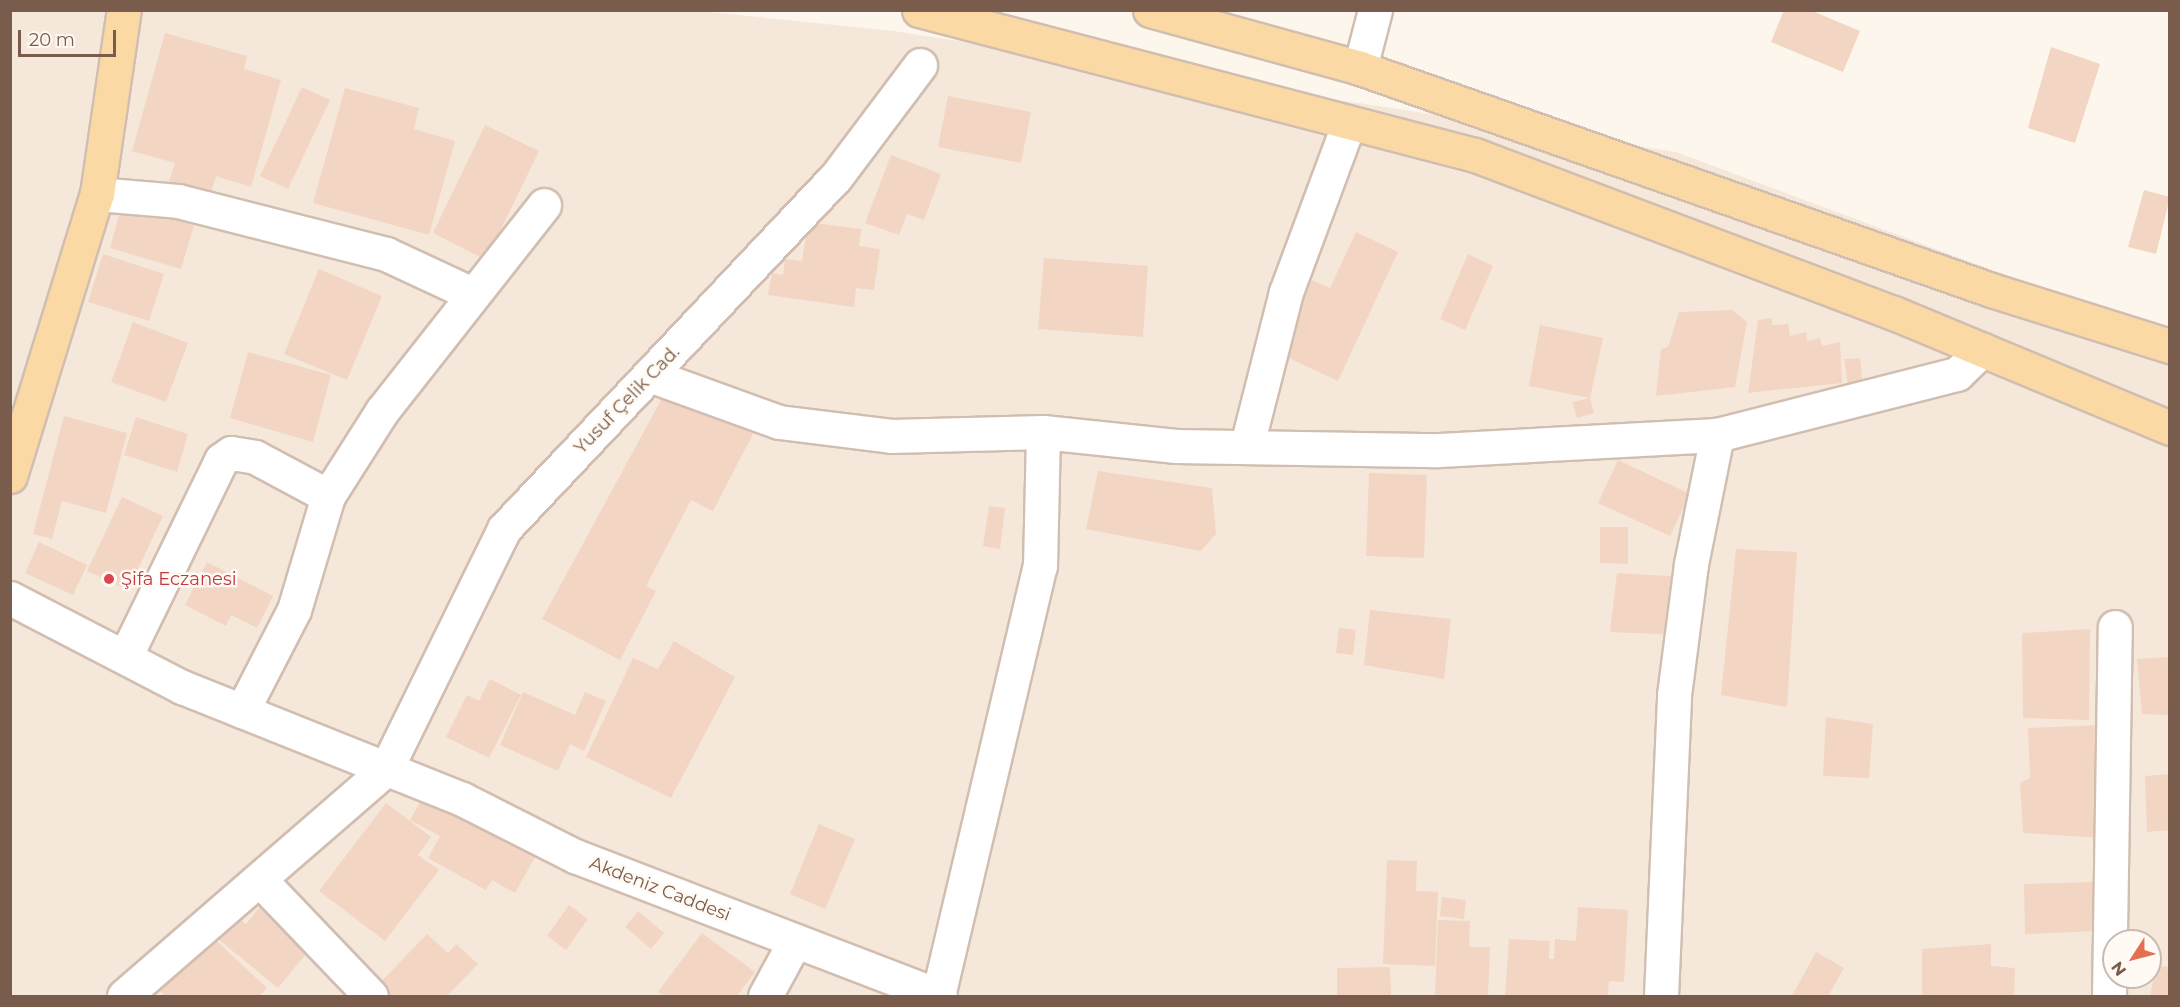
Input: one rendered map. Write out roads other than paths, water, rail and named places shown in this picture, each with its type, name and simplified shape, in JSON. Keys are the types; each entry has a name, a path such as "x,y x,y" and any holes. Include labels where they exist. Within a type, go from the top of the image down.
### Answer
{"main road":[{"path":"10,476 97,194 124,10"},
{"path":"919,10 1475,155 1982,350 2169,428"},
{"path":"1150,10 1360,68 1991,290 2169,346"}],"street":[{"path":"1360,68 1375,10"},
{"name":"Yusuf Çelik Cad.","path":"386,769 504,529 652,376 836,177 920,65"},
{"path":"1247,445 1286,291 1349,123"},
{"path":"97,194 178,201 386,254 472,294"},
{"path":"242,711 294,610 328,496 382,411 544,205"},
{"path":"652,376 779,422 891,436 1043,432 1110,443 1439,450 1717,435 1957,374 1982,350"},
{"path":"939,996 1040,566 1043,432"},
{"path":"1661,996 1674,695 1690,564 1717,435"},
{"path":"125,657 222,460 231,453 255,457 328,496"},
{"name":"Akdeniz Caddesi","path":"10,597 125,657 242,711 386,769 575,856 939,996"},
{"path":"2109,996 2115,627"},
{"path":"124,996 261,881 386,769"},
{"path":"261,881 371,996"},
{"path":"765,996 795,941"}],"place":[{"name":"Şifa Eczanesi","path":"109,579"}]}
